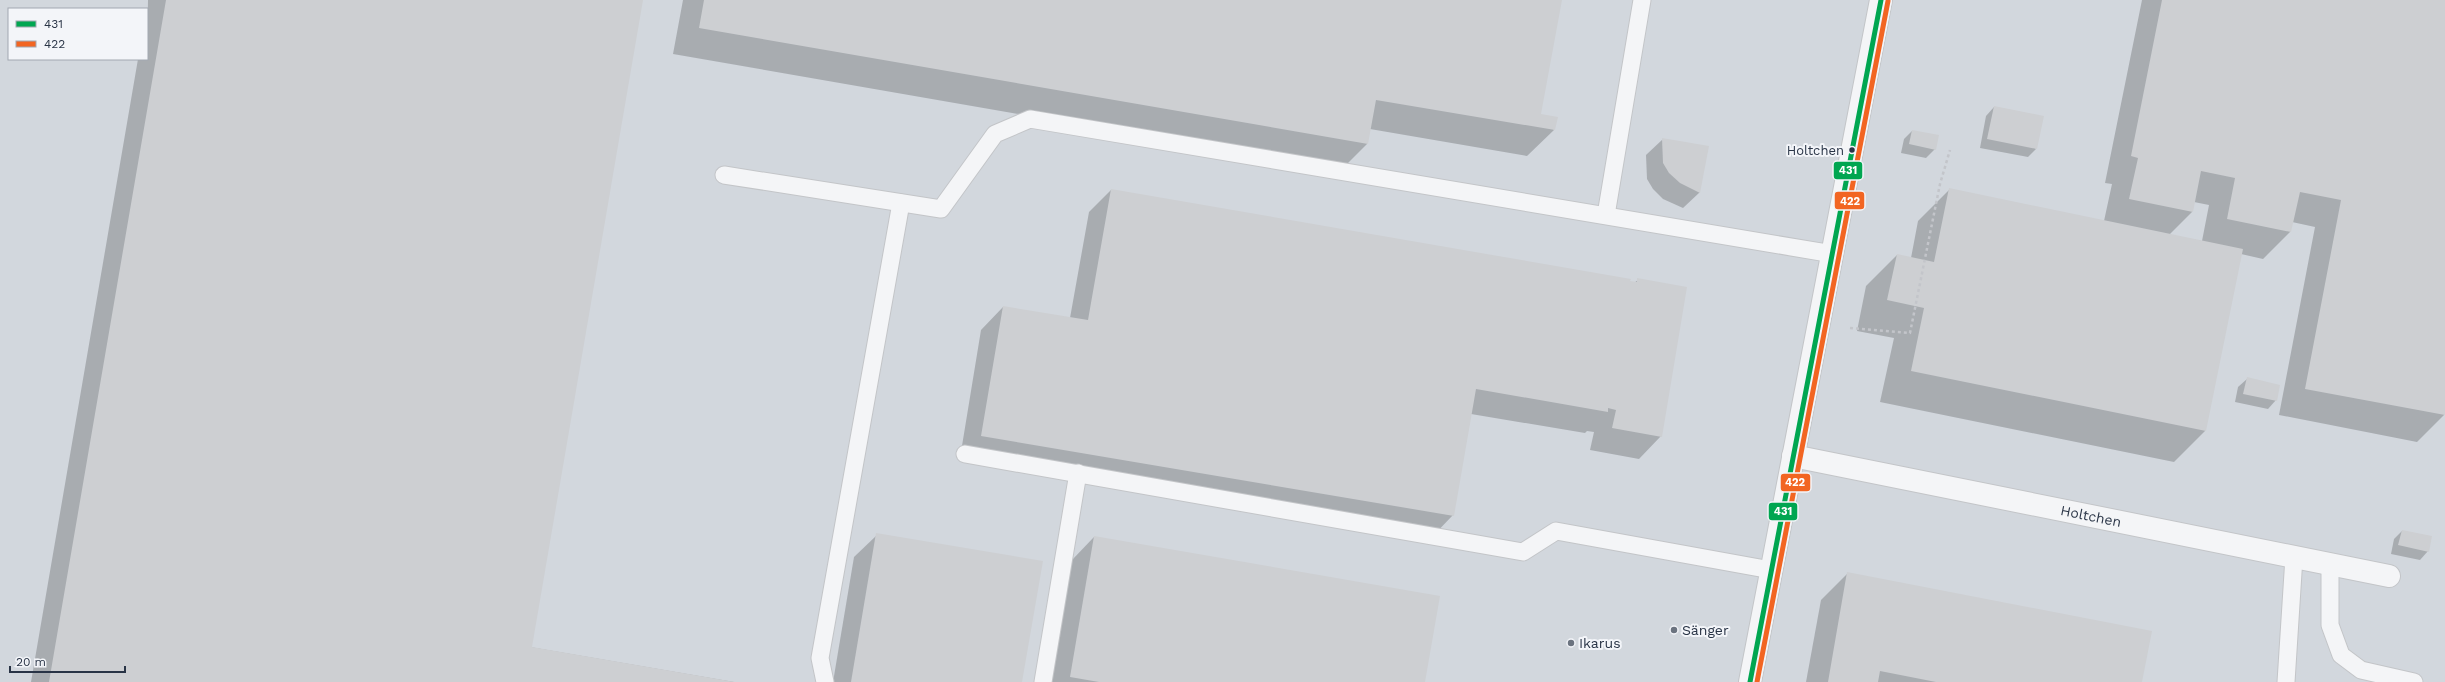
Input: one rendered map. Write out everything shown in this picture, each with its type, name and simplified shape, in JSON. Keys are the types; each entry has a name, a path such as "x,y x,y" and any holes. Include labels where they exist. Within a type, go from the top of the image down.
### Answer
{"street":[{"path":"1750,682 1881,0"},
{"name":"Holtchen","path":"1793,456 2389,576"}],"lane":[{"path":"1606,215 1642,0"},
{"path":"724,175 941,209 995,134 1030,119 1833,254"},
{"path":"825,682 820,658 900,203"},
{"path":"965,454 1523,552 1556,531 1771,570"},
{"path":"1043,682 1078,473"},
{"path":"2286,682 2294,557"},
{"path":"2330,564 2330,625 2341,655 2361,670 2414,682"}],"path":[{"path":"1818,325 1910,333 1940,184 1950,150"}],"shaded area":[{"path":"0,0 2445,0 2445,682 0,682"}],"building":[{"path":"166,0 643,0 532,647 735,682 49,682"},
{"path":"704,0 1562,0 1541,114 1558,117 1555,130 1376,100 1368,144 699,28"},
{"path":"2162,0 2445,0 2445,415 2305,389 2341,200 2300,192 2291,232 2227,219 2235,178 2201,171 2193,212 2129,199 2138,158 2131,156"},
{"path":"1994,106 2044,116 2037,149 1987,139"},
{"path":"1912,130 1939,135 1936,150 1909,144"},
{"path":"1662,138 1709,146 1700,193 1680,183 1669,173 1663,163"},
{"path":"1949,188 2243,249 2206,431 1911,371 1924,308 1887,300 1897,254 1934,262"},
{"path":"1111,189 1631,279 1630,281 1637,282 1637,278 1687,287 1662,437 1612,428 1616,410 1608,408 1608,412 1476,389 1454,516 981,436 1003,306 1088,320"},
{"path":"2247,377 2280,385 2277,401 2243,394"},
{"path":"2402,530 2432,536 2429,552 2398,545"},
{"path":"876,533 1043,561 1022,682 851,682"},
{"path":"1094,536 1440,596 1425,682 1099,682 1070,677"},
{"path":"1847,572 2152,631 2142,682 1936,682 1880,671 1878,682 1828,682"}],"transit line":[{"name":"431","path":"1750,682 1881,0"},
{"name":"422","path":"1757,682 1888,1"}],"place":[{"name":"Holtchen","path":"1852,150"},
{"name":"Sänger","path":"1674,630"},
{"name":"Ikarus","path":"1571,643"}]}
